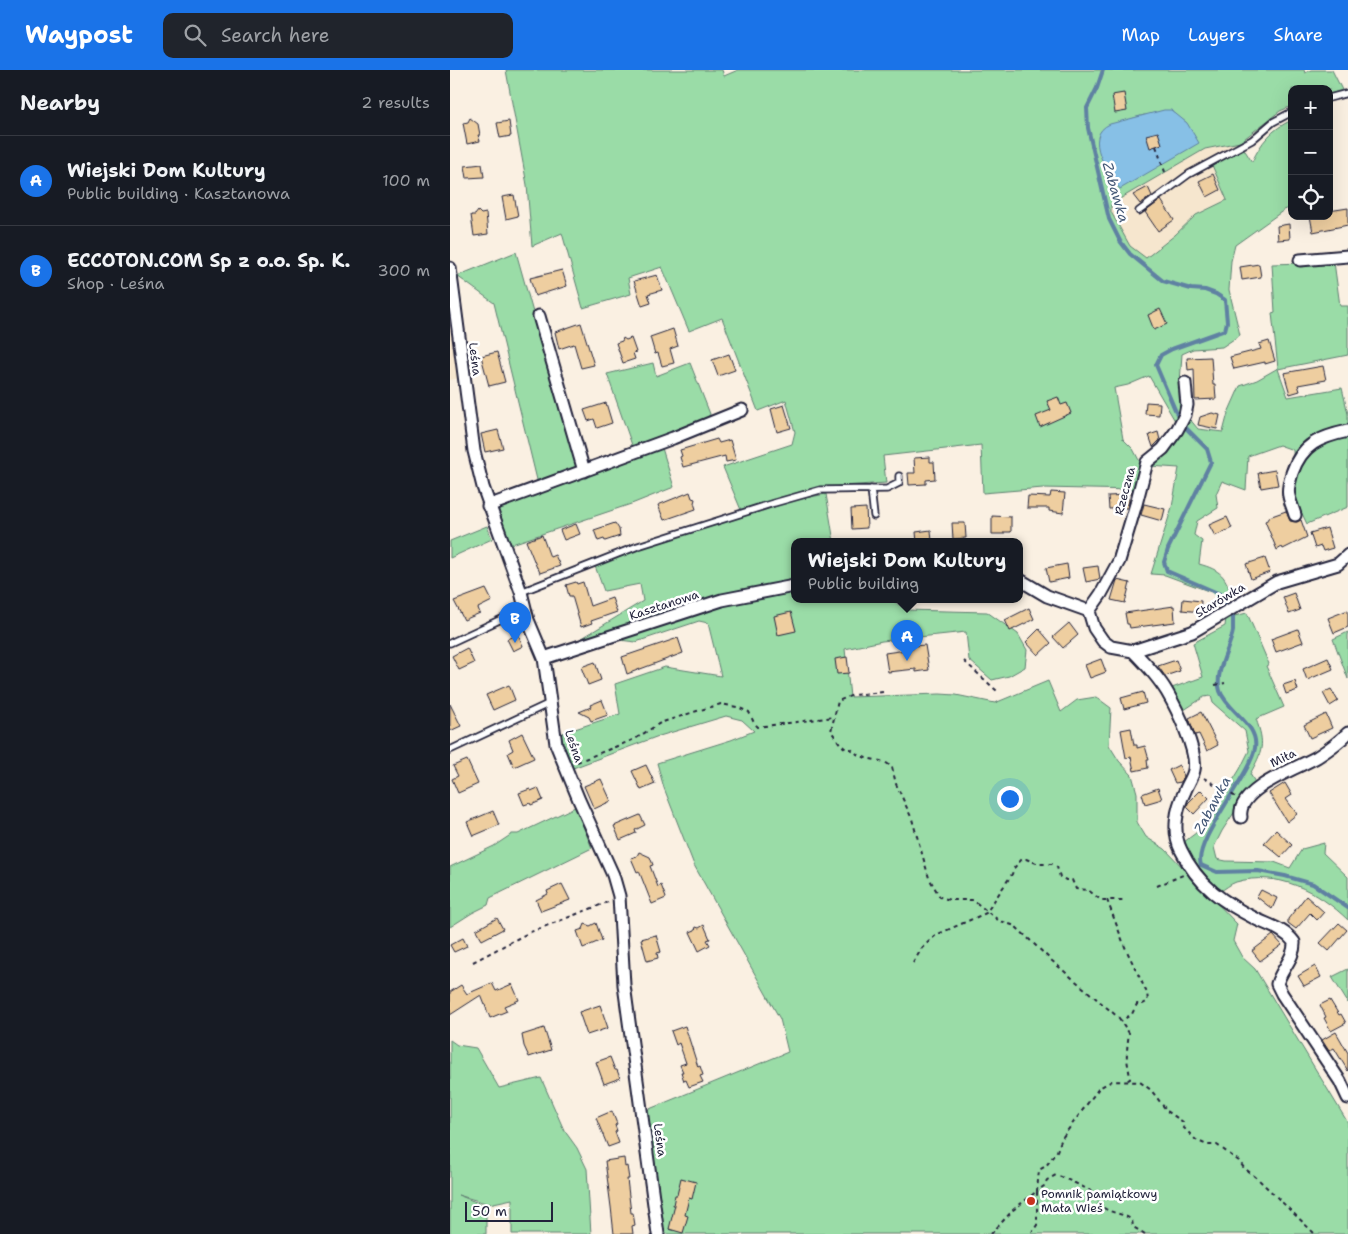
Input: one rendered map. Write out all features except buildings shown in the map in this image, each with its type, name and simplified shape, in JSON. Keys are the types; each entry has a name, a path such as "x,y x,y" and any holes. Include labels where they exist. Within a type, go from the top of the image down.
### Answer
{"street":[{"path":"1300,260 1348,256"},
{"name":"Leśna","path":"450,268 474,452 488,506 521,592 528,620 544,658 556,744 613,875 619,896 622,920 624,985 658,1234"},
{"path":"539,316 584,471"},
{"name":"Rzeczna","path":"1089,611 1101,594 1119,561 1147,462 1163,450 1178,430 1185,415 1187,405 1185,383"},
{"path":"488,506 673,438 742,410"},
{"path":"1295,514 1288,489 1299,456 1317,440 1348,431"},
{"name":"Starówka","path":"1089,611 1094,628 1103,641 1111,647 1133,651 1192,632 1277,582 1338,564 1348,555"},
{"path":"1023,582 1048,596 1089,611"},
{"name":"Kasztanowa","path":"544,658 722,600 791,587"},
{"path":"1133,651 1167,692 1194,754 1194,770 1180,800 1176,820 1180,848 1192,871 1213,894 1256,919 1282,931 1294,942 1291,957 1277,984 1340,1081 1348,1098"},
{"name":"Miła","path":"1241,817 1240,814 1244,802 1255,792 1274,778 1317,757 1348,733"}],"lane":[{"path":"1333,97 1348,93"},
{"path":"1139,211 1189,174 1252,140 1273,122 1288,114"},
{"path":"521,592 638,546 774,503 820,490 887,489 899,483 899,476"},
{"path":"871,489 874,516"},
{"path":"450,643 525,608"},
{"path":"450,750 550,703"}],"path":[{"path":"1156,146 1165,172"},
{"path":"964,661 997,691"},
{"path":"1215,685 1225,683"},
{"path":"883,692 853,694 838,702 831,731 840,745 866,758 885,762 892,767 896,784 912,819 929,878 940,897 950,900 973,900 998,920 1015,926 1121,1021 1129,1033 1129,1048 1126,1055 1130,1067 1130,1079 1126,1081"},
{"path":"571,764 635,739 660,724 721,704 737,706 749,712 758,727 834,717"},
{"path":"1194,770 1239,799"},
{"path":"913,963 922,948 936,935 988,911 1014,868 1022,859 1039,864 1052,864 1057,867 1060,877 1072,880 1076,889 1088,890 1101,900 1125,900"},
{"path":"1157,886 1192,871"},
{"path":"473,962 528,933 619,896"},
{"path":"1106,900 1125,947 1147,993 1148,1001 1138,1004 1132,1014 1121,1021"},
{"path":"1032,1232 1037,1225 1037,1191 1040,1170 1046,1166 1057,1151 1062,1138 1099,1088 1112,1081 1126,1081 1140,1082 1151,1090 1167,1111 1183,1122 1183,1127 1196,1140 1216,1145 1239,1161 1244,1168 1315,1234"},
{"path":"991,1234 1013,1210 1044,1186 1046,1180 1056,1175 1092,1192 1101,1206 1112,1212 1126,1215 1132,1220 1133,1227 1145,1234"}],"shaded area":[{"path":"1240,142 1244,149 1212,165 1227,200 1196,215 1146,258 1130,246 1111,212 1111,204 1205,149"},
{"path":"450,303 460,378 450,380"}],"green space":[{"path":"506,70 722,70 724,76 738,70 1304,70 1305,73 1311,70 1332,70 1342,90 1333,93 1333,85 1288,85 1288,108 1280,111 1240,142 1205,149 1111,204 1111,212 1130,246 1146,258 1196,215 1227,200 1212,165 1244,149 1252,162 1259,148 1268,137 1288,122 1288,208 1235,245 1231,261 1229,290 1240,335 1222,347 1193,349 1182,354 1180,383 1182,404 1178,426 1149,376 1128,385 1114,388 1123,439 1133,449 1140,462 1136,490 1043,488 983,493 981,445 883,456 886,483 815,488 741,510 723,467 792,444 795,432 786,400 758,411 722,318 689,331 662,267 628,278 631,294 583,308 562,233 532,246 527,185","holes":["1144,115 1181,119 1187,123 1131,119"]},
{"path":"516,252 577,469 538,484 494,303 457,276"},
{"path":"1334,262 1340,306 1348,306 1348,355 1278,369 1288,397 1342,388 1348,414 1348,507 1307,524 1295,499 1293,450 1279,445 1248,456 1246,490 1222,481 1216,494 1218,508 1197,521 1194,535 1202,541 1199,564 1213,569 1222,575 1232,598 1219,600 1211,592 1165,575 1151,574 1172,507 1179,468 1149,466 1188,417 1198,429 1223,432 1228,413 1240,386 1257,380 1278,368 1272,313 1275,312 1272,264"},
{"path":"653,363 656,376 690,363 710,414 707,420 633,448 607,374"},
{"path":"662,448 674,487 634,503 509,545 496,509"},
{"path":"826,494 833,538 791,538 791,603 896,603 906,610 987,612 1018,634 1027,650 1025,667 1009,676 992,680 969,660 966,632 882,641 845,649 850,697 940,694 956,695 995,703 1048,681 1061,712 1077,700 1096,697 1111,708 1109,745 1119,761 1132,775 1137,793 1137,822 1146,837 1165,849 1237,924 1233,941 1242,957 1255,969 1348,1123 1348,1234 663,1234 647,1110 788,1052 780,1019 694,865 664,788 657,763 754,731 742,720 726,716 656,737 573,768 563,748 560,734 620,714 615,684 665,667 721,676 708,623 699,621 636,642 619,640 585,648 569,646 643,601 640,584 604,591 595,566 651,544 789,501"},
{"path":"487,526 492,539 450,558 450,541"},
{"path":"1247,613 1269,664 1266,666 1284,707 1256,719 1261,735 1261,747 1258,759 1250,774 1258,787 1239,805 1222,831 1214,847 1217,859 1226,861 1274,862 1290,868 1302,849 1324,843 1323,853 1348,877 1348,920 1324,900 1310,892 1282,881 1252,879 1236,882 1219,892 1190,861 1184,842 1205,826 1249,751 1245,731 1213,703 1211,696 1204,697 1181,712 1169,689 1203,677 1193,643 1225,626 1226,618"},
{"path":"1348,632 1348,679 1333,639"},
{"path":"575,807 592,848 490,898 488,905 450,927 450,867 494,846 512,834 518,834"},
{"path":"1348,969 1348,1003 1332,977"},
{"path":"450,1040 457,1045 476,1048 499,1088 541,1078 564,1130 577,1148 587,1169 591,1234 512,1234 512,1199 489,1204 458,1195 486,1206 486,1234 450,1234"}],"water":[{"path":"1164,110 1171,110 1187,123 1199,143 1120,189 1104,165 1098,146 1098,137 1102,130 1110,124"}],"waterway":[{"name":"Zabawka","path":"1103,70 1087,108 1088,128 1109,219 1120,241 1130,254 1163,281 1191,289 1205,290 1225,300 1227,322 1225,330 1172,349 1161,355 1156,365 1179,419"},
{"name":"Zabawka","path":"1185,427 1207,449 1211,462 1168,549 1164,562 1167,571 1220,594 1227,605"},
{"name":"Zabawka","path":"1233,616 1233,631 1219,676 1220,691 1229,705 1248,725 1255,739 1255,748 1244,774 1205,841 1201,855 1201,865 1217,872 1258,871 1313,884 1348,908"}],"place":[{"name":"ECCOTON.COM Sp z o.o. Sp. K.","path":"515,643"},
{"name":"Wiejski Dom Kultury","path":"907,661"},
{"name":"Pomnik pamiątkowy Mała Wieś","path":"1031,1201"}]}
